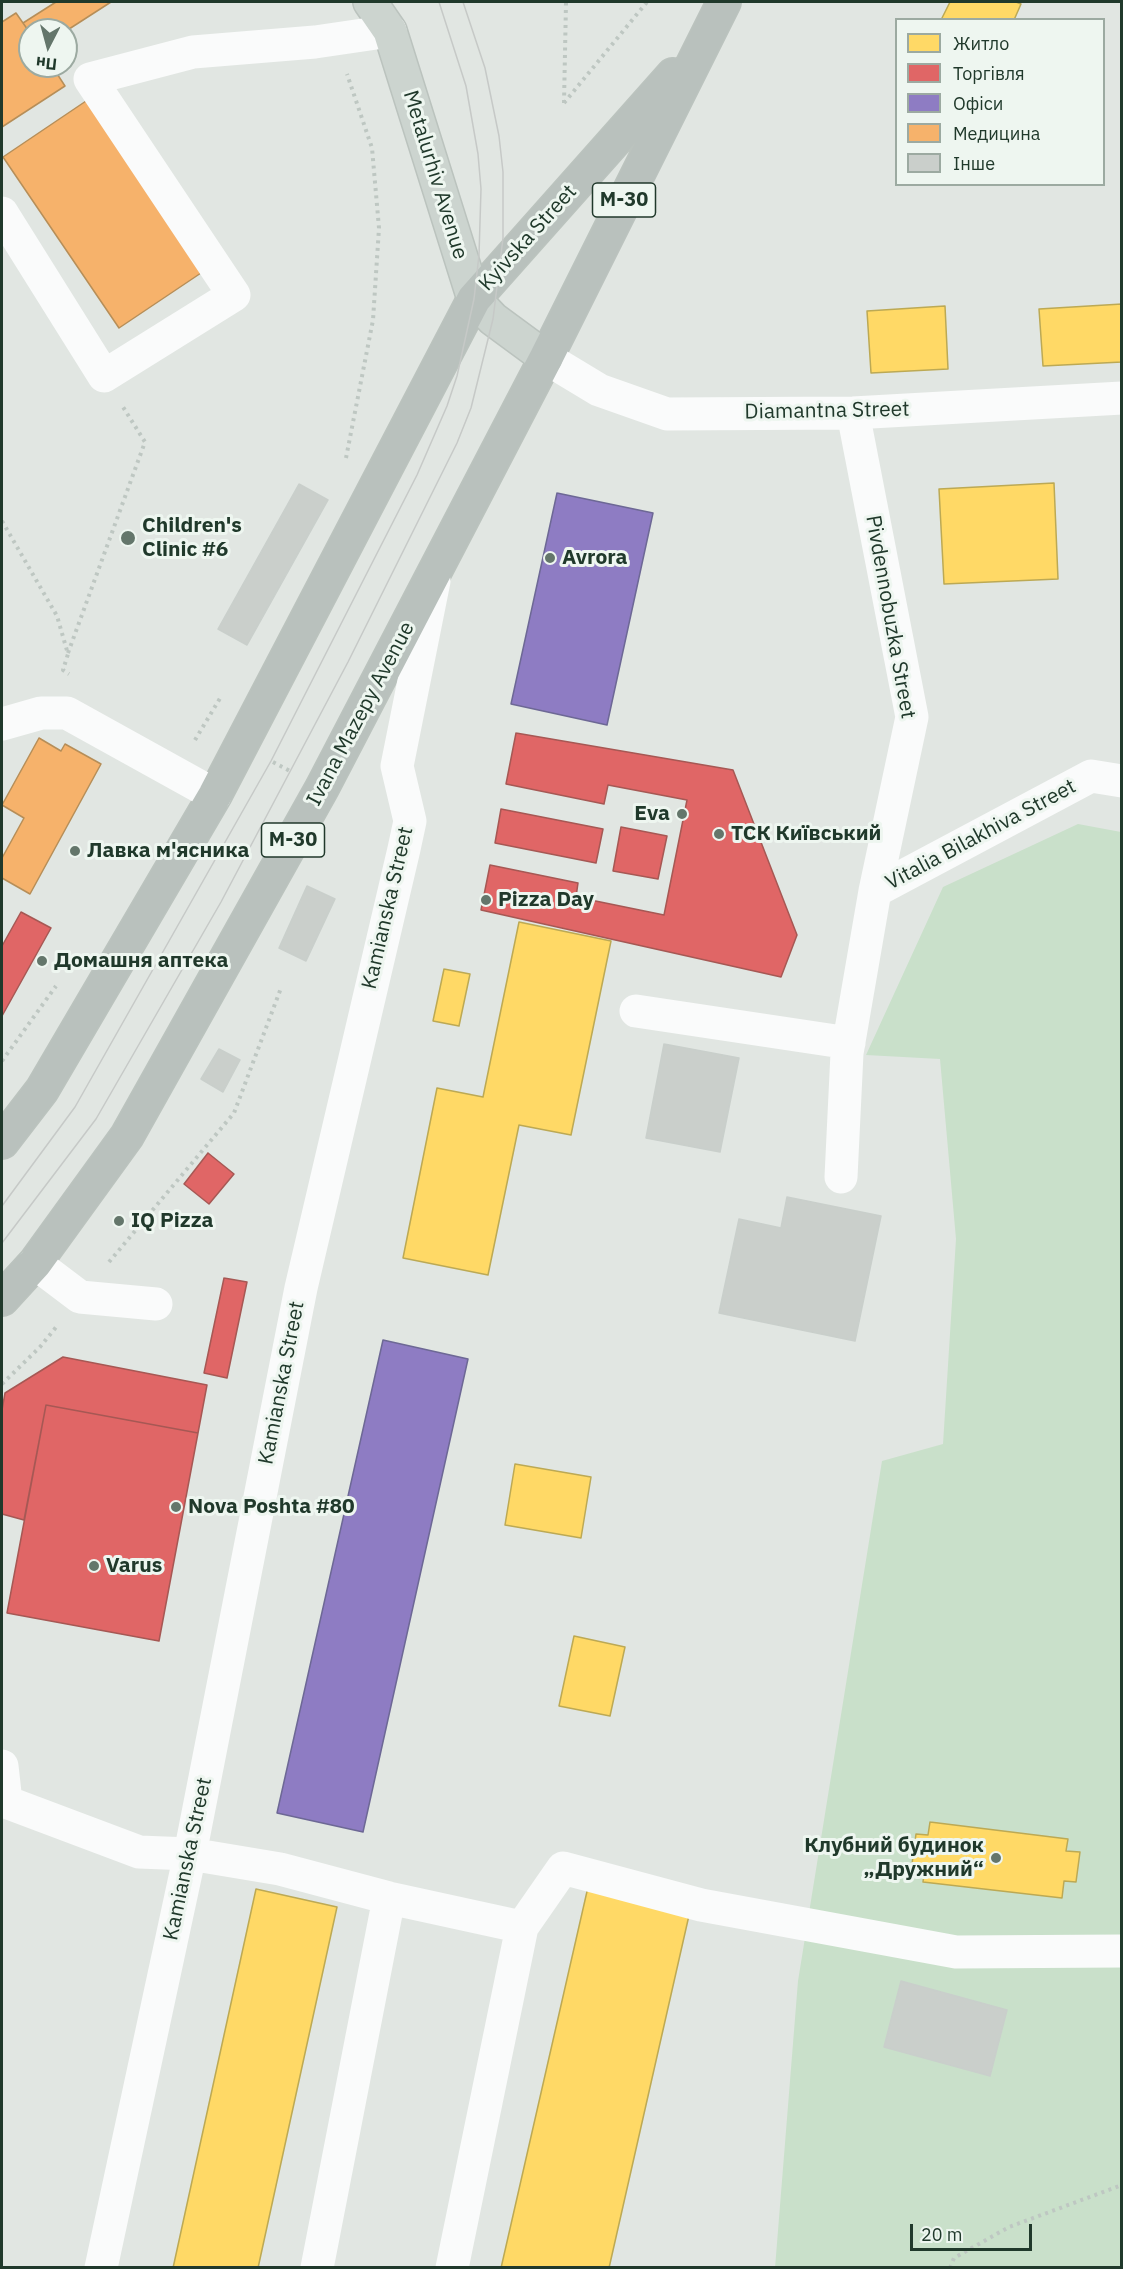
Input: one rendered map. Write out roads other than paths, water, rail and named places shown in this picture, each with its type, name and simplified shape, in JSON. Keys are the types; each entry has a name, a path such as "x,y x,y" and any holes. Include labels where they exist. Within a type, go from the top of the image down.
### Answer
{"highway":[{"name":"Kyivska Street","path":"546,358 724,2"},
{"name":"Kyivska Street","path":"474,299 702,42"},
{"name":"М-30","path":"2,1142 42,1090 215,795 474,299"},
{"name":"Ivana Mazepy Avenue","path":"2,1299 35,1263 127,1136 322,788 546,358"}],"main road":[{"name":"Metalurhiv Avenue","path":"370,2 390,31 474,299 493,319 546,358"}],"street":[{"path":"2,213 104,376 234,295 90,79 193,52 335,39 390,31"},
{"name":"Diamantna Street","path":"546,358 599,390 667,414 853,413 1122,398"},
{"name":"Pivdennobuzka Street","path":"841,1177 849,1043 875,891 912,717 853,413"},
{"name":"Kamianska Street","path":"101,2268 190,1854 301,1288 410,821 397,766 436,571"},
{"path":"2,724 41,713 67,713 215,795"},
{"name":"Vitalia Bilakhiva Street","path":"875,891 1091,776 1122,781"},
{"path":"636,1011 849,1043"},
{"path":"35,1263 80,1297 156,1304"},
{"path":"2,1766 4,1809 139,1852 190,1854 280,1869 389,1898 522,1927"},
{"path":"452,2268 522,1927 563,1868 701,1905 956,1952 1122,1951"},
{"path":"317,2268 389,1898"}],"tram line":[{"path":"2,1206 75,1107 271,761 417,475 447,406 457,376 474,299 479,255 481,189 478,154 466,86 439,2"},
{"path":"2,1243 96,1119 221,902 348,662 457,443 471,408 493,319 503,238 503,172 499,136 485,68 463,2"}],"place":[{"name":"Children's Clinic #6","path":"128,538"},
{"name":"Avrora","path":"550,558"},
{"name":"Eva","path":"682,814"},
{"name":"ТСК Київський","path":"719,834"},
{"name":"Лавка м'ясника","path":"75,851"},
{"name":"Pizza Day","path":"486,900"},
{"name":"Домашня аптека","path":"42,961"},
{"name":"IQ Pizza","path":"119,1221"},
{"name":"Nova Poshta #80","path":"176,1507"},
{"name":"Varus","path":"94,1566"},
{"name":"Клубний будинок „Дружний“","path":"996,1858"}]}
